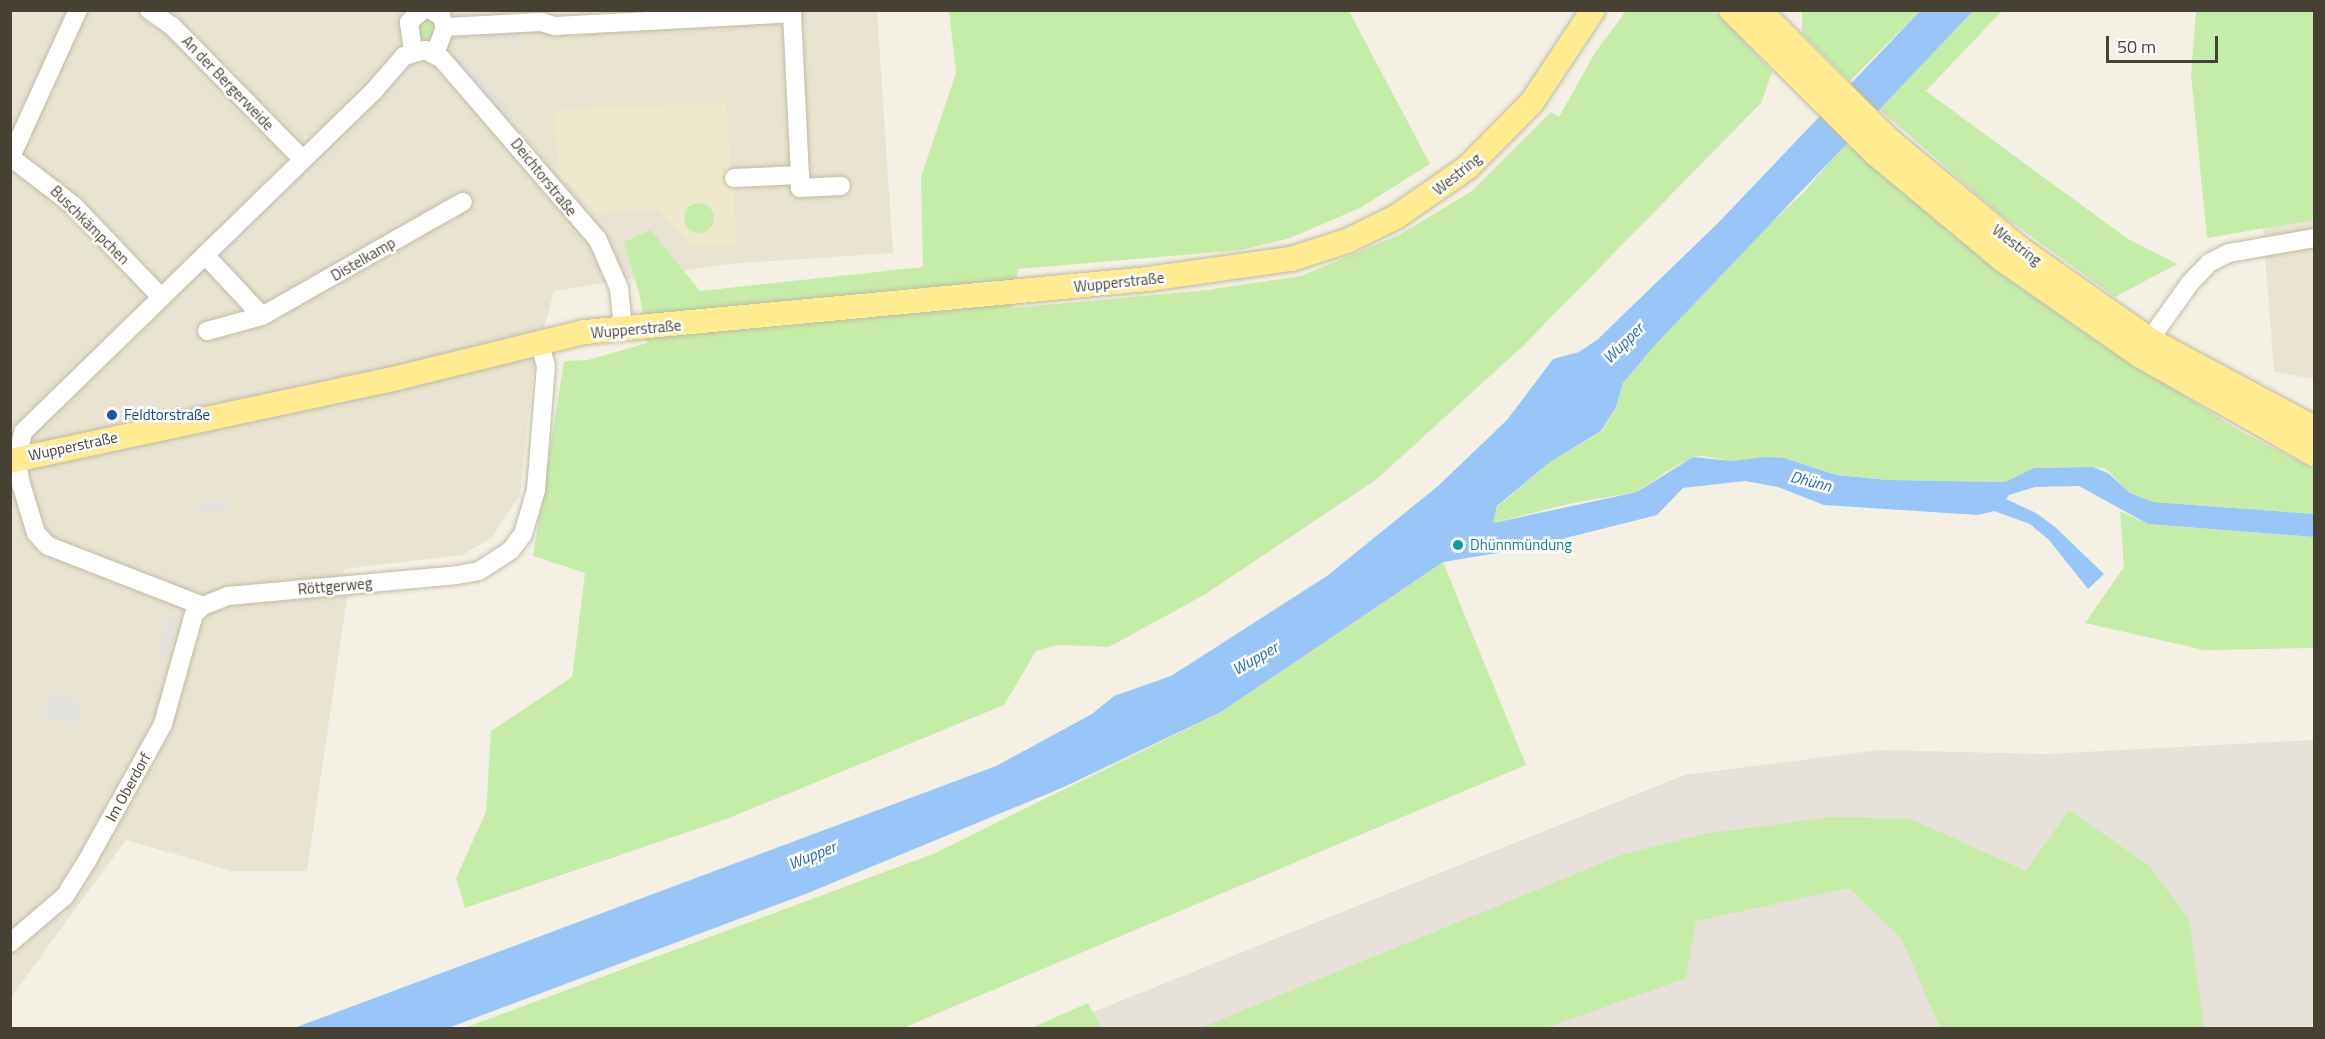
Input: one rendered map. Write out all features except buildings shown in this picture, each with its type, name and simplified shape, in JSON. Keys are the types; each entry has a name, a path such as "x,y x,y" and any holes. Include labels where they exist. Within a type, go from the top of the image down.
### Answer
{"main road":[{"name":"Westring","path":"1266,266 1347,241 1396,218 1468,167 1532,102 1593,10"},
{"name":"Westring","path":"1731,10 1761,22 1884,148 2015,244 2144,347 2314,428"},
{"name":"Wupperstraße","path":"12,459 540,345 585,332 1266,266"},
{"path":"2144,347 2211,399 2314,454"}],"street":[{"name":"Buschkämpchen","path":"78,10 12,159 74,206 161,297"},
{"name":"An der Bergerweide","path":"149,10 172,26 303,160"},
{"path":"423,10 409,22 424,52"},
{"path":"431,10 441,16 445,27"},
{"path":"203,606 48,546 36,533 12,459 24,432 303,160 424,52 445,27 541,22 555,26 792,12 800,188 841,186"},
{"name":"Deichtorstraße","path":"424,52 509,133 598,240 620,288 623,328"},
{"path":"734,178 800,175"},
{"name":"Distelkamp","path":"207,331 262,316 463,202"},
{"path":"2144,347 2209,263 2229,253 2314,238"},
{"path":"205,255 262,316"},
{"name":"Röttgerweg","path":"203,606 228,596 479,571 511,550 523,534 536,490 546,366 540,345"},
{"name":"Im Oberdorf","path":"10,943 65,896 88,859 163,724 194,615 203,606"}],"shaded area":[{"path":"11,11 877,11 893,253 728,264 554,291 533,372 520,495 492,537 462,555 344,569 347,598 307,871 232,871 126,840 11,997"},
{"path":"486,30 520,30 520,41 486,41"},
{"path":"461,54 517,119 510,125 453,61"},
{"path":"726,103 737,244 690,244 658,209 595,212 559,174 555,110"},
{"path":"2314,220 2314,379 2274,372 2263,228"},
{"path":"227,498 229,509 201,514 199,503"},
{"path":"166,615 176,617 168,658 158,656"},
{"path":"48,693 83,702 77,725 42,716"},
{"path":"2314,740 2314,1028 1053,1028 1684,775 1879,750 2047,754"}],"green space":[{"path":"949,11 1349,11 1430,164 1360,208 1290,238 1241,250 1018,269 1012,308 1207,290 1301,276 1399,235 1472,191 1551,112 1559,117 1596,51 1626,11 1711,11 1723,18 1772,72 1761,103 1524,345 1377,479 1204,595 1109,647 1057,645 1036,651 1004,705 729,818 465,908 456,878 486,812 491,731 572,677 585,573 533,556 564,361 588,360 647,343 640,297 624,242 651,230 700,291 923,267 921,177 956,73"},
{"path":"1802,11 1920,11 1850,81 1802,33"},
{"path":"1973,11 2002,11 1926,91 2128,239 2177,264 2115,297 1999,213 1879,109"},
{"path":"2196,11 2314,11 2314,220 2207,238 2191,74"},
{"path":"427,19 434,22 437,29 434,36 427,39 420,36 417,29 420,22"},
{"path":"1845,143 2004,276 2094,339 2240,431 2314,469 2314,514 2153,502 2130,493 2106,469 2093,467 2034,468 2005,482 1888,480 1836,475 1784,458 1733,461 1703,456 1693,457 1637,492 1573,503 1493,523 1497,507 1550,462 1602,431 1616,407 1623,383 1656,344 1759,234 1804,192"},
{"path":"699,203 710,207 714,218 710,229 699,233 688,229 684,218 688,207"},
{"path":"2120,511 2148,524 2314,537 2314,648 2204,650 2085,623 2124,567"},
{"path":"1443,562 1526,765 903,1028 464,1028 933,854 1221,712"},
{"path":"2069,810 2148,865 2189,919 2204,1028 1940,1028 1901,938 1849,888 1696,921 1686,978 1546,1028 1200,1028 1624,854 1704,834 1829,817 1911,819 2026,871"},
{"path":"1088,1003 1101,1028 1031,1028"}],"water":[{"path":"1920,11 1973,11 1656,344 1623,383 1616,407 1601,431 1550,462 1497,506 1493,523 1637,492 1693,457 1733,461 1765,457 1784,458 1836,475 1888,480 2005,482 2034,468 2093,467 2108,473 2130,493 2153,502 2314,514 2314,537 2148,524 2079,486 2035,487 2009,495 2006,499 2036,513 2055,527 2104,574 2088,589 2049,540 2030,524 1994,511 1978,515 1824,505 1778,487 1745,481 1683,488 1657,515 1522,549 1443,562 1221,712 1064,787 808,893 448,1028 294,1028 996,766 1092,714 1114,696 1171,676 1327,576 1438,486 1507,420 1553,359 1579,352 1598,339 1718,223"}],"place":[{"name":"Feldtorstraße","path":"112,415"},
{"name":"Dhünnmündung","path":"1458,545"}],"water label":[{"name":"Wupper","path":"1623,343"},
{"name":"Dhünn","path":"1811,481"},
{"name":"Wupper","path":"1255,658"},
{"name":"Wupper","path":"812,855"}]}
